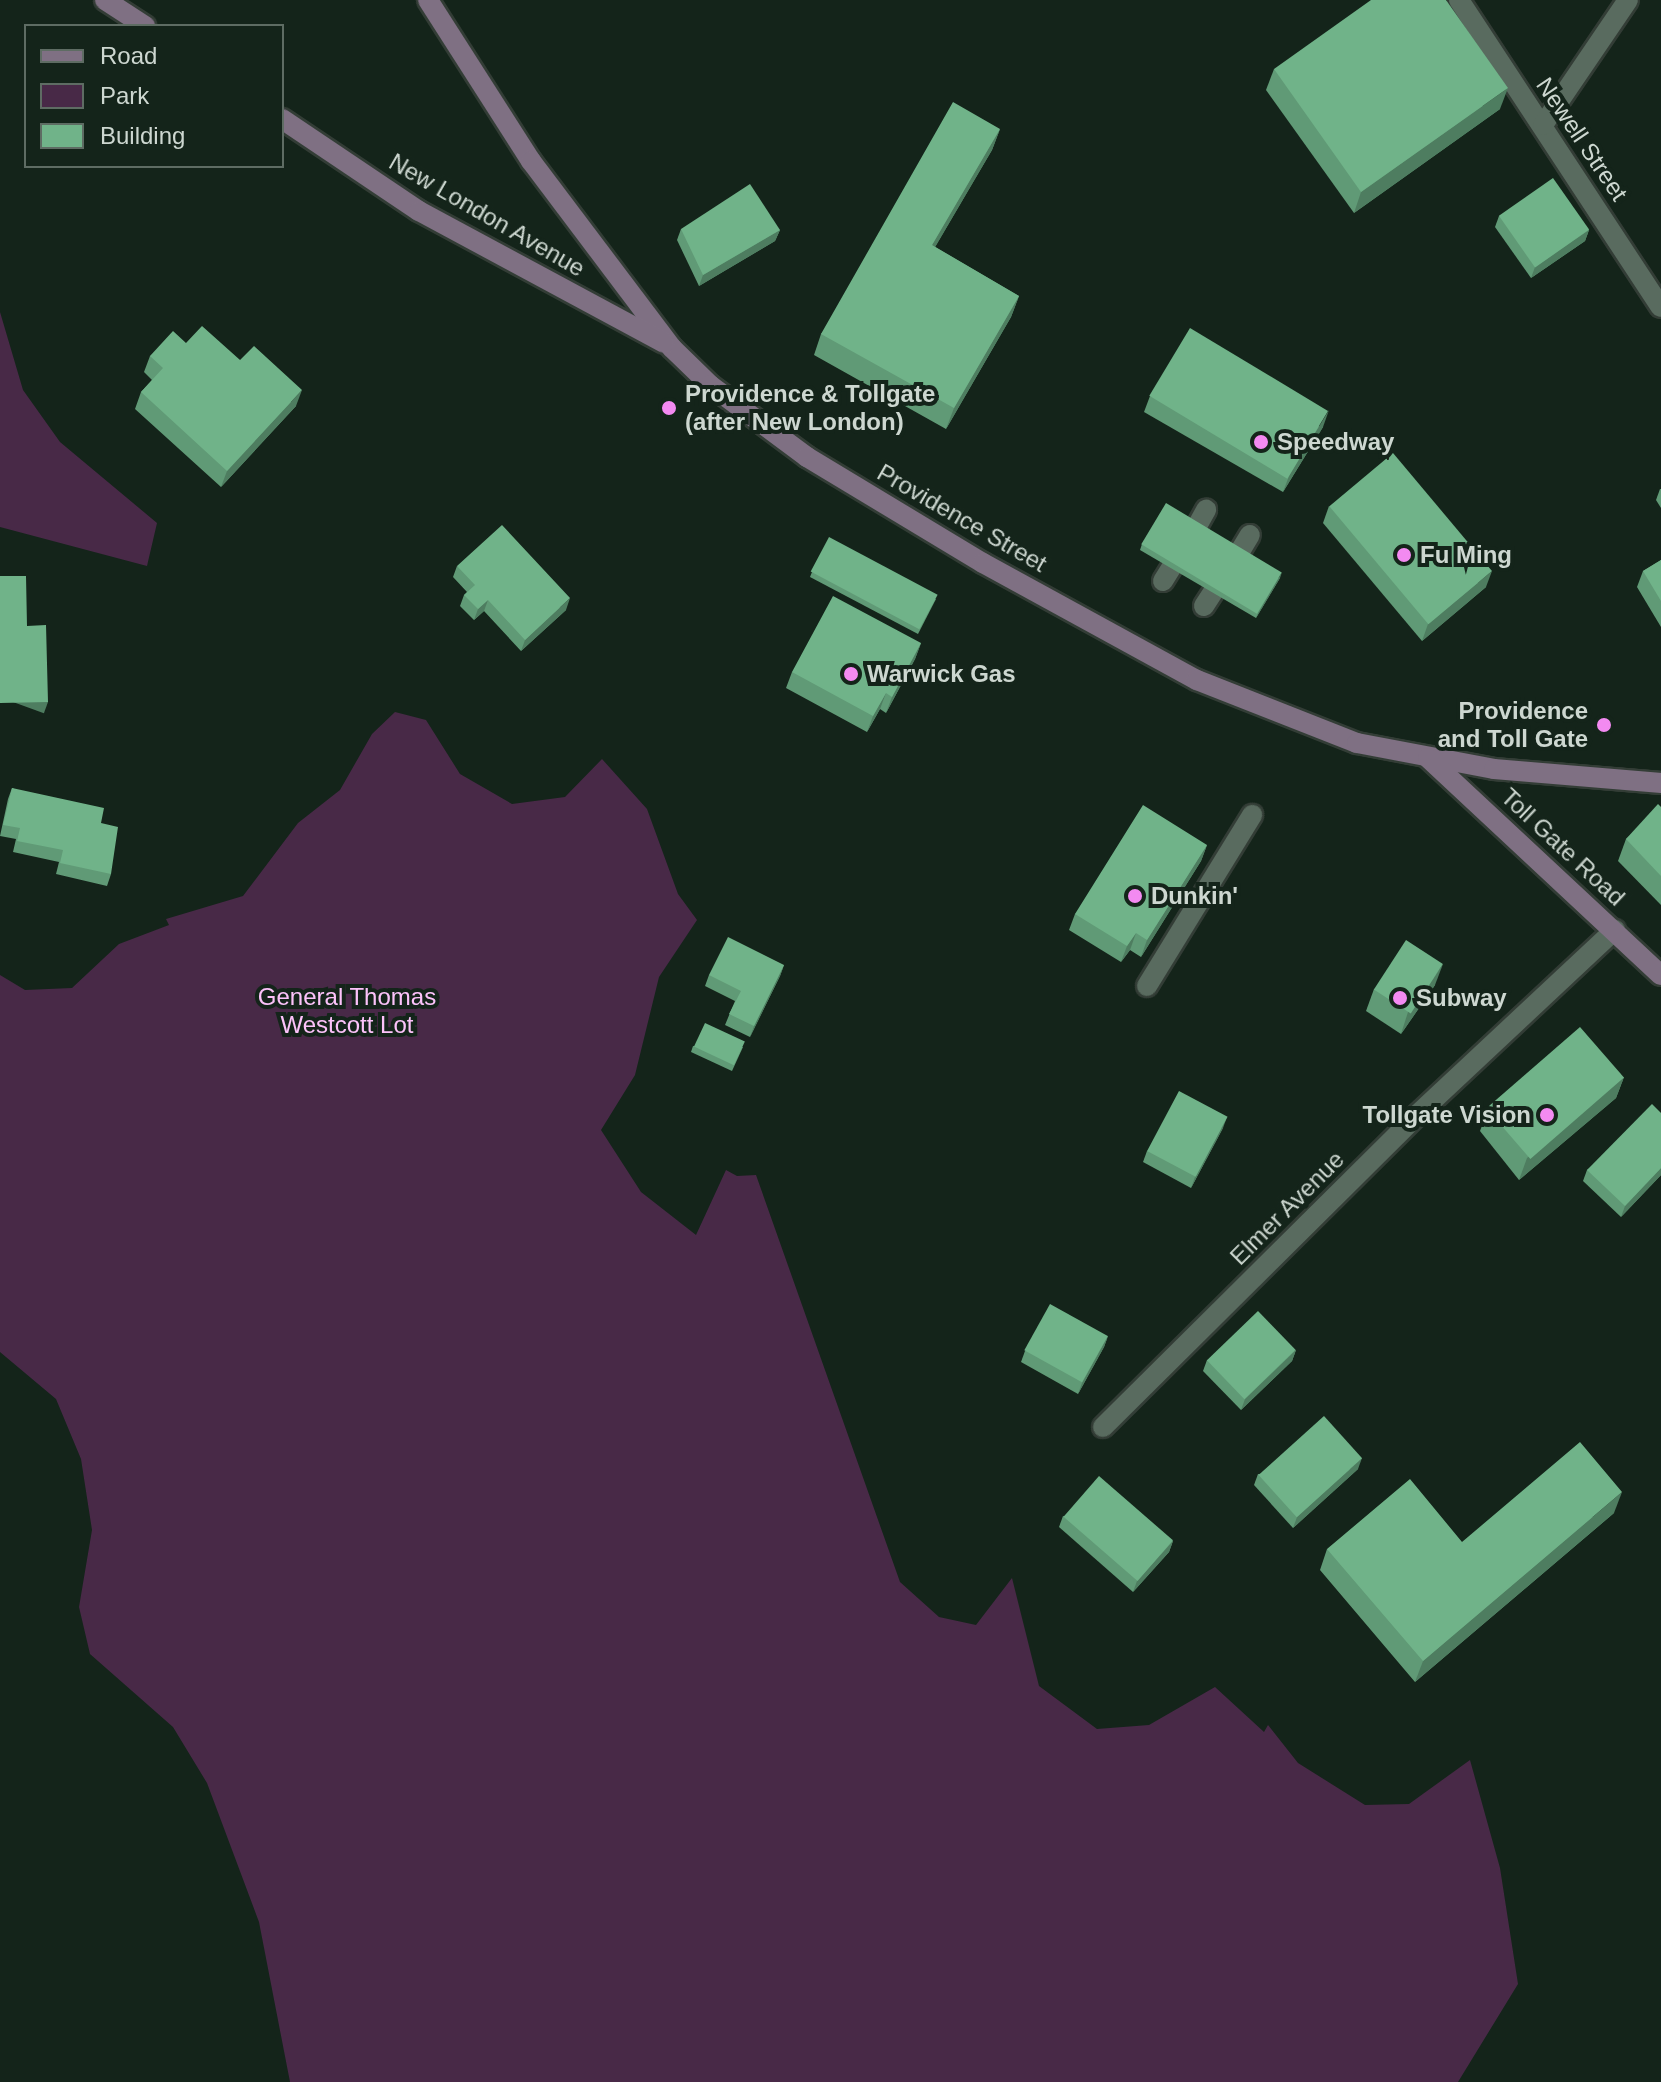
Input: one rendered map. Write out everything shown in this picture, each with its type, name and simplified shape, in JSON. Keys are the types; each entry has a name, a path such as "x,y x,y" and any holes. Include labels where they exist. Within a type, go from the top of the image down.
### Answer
{"main road":[{"path":"105,0 142,24"},
{"name":"Providence Street","path":"428,0 531,161 672,348 710,385 807,457 983,563 1197,680 1357,743 1428,758 1661,783"},
{"name":"New London Avenue","path":"284,120 419,211 672,348"},
{"name":"Toll Gate Road","path":"1428,758 1661,975"}],"street":[{"name":"Newell Street","path":"1459,0 1661,307"},
{"path":"1543,125 1628,0"},
{"path":"1196,528 1206,510"},
{"path":"1239,553 1250,535"},
{"path":"1147,986 1252,815"},
{"name":"Elmer Avenue","path":"1103,1427 1417,1115 1615,930"}],"green space":[{"path":"0,312 23,390 60,442 157,523 147,566 0,527"},
{"name":"General Thomas Westcott Lot","path":"395,712 426,720 460,774 512,804 565,797 602,759 647,809 678,894 697,920 659,977 635,1075 601,1130 641,1192 696,1235 726,1170 737,1176 756,1175 900,1582 939,1617 976,1625 1012,1578 1039,1686 1097,1729 1149,1725 1215,1687 1264,1732 1268,1725 1298,1763 1365,1805 1409,1804 1470,1760 1500,1868 1518,1984 1458,2082 290,2082 259,1922 207,1783 173,1727 90,1654 79,1607 92,1530 81,1459 56,1399 0,1352 0,975 25,990 72,988 119,944 169,925 166,919 243,896 298,823 340,790 372,734"}],"building":[{"path":"1371,0 1446,0 1508,88 1361,192 1274,69"},
{"path":"953,102 1000,129 932,245 1019,296 954,408 821,334"},
{"path":"1553,178 1589,230 1535,267 1499,216"},
{"path":"750,184 780,230 703,275 681,229"},
{"path":"202,326 240,360 254,346 302,390 227,471 141,392 163,368 150,356 173,331 186,343"},
{"path":"1190,328 1328,411 1287,479 1149,396"},
{"name":"Fu Ming","path":"1393,453 1492,571 1428,624 1329,506"},
{"path":"1166,503 1282,573 1257,614 1141,544"},
{"path":"502,525 570,598 525,640 488,600 478,609 464,595 475,585 457,566"},
{"name":"Warwick Gas","path":"829,537 938,595 919,629 811,571"},
{"path":"1661,560 1661,601 1643,571"},
{"path":"0,576 26,576 27,626 46,625 48,702 0,703"},
{"name":"Warwick Gas","path":"833,596 921,643 892,697 886,693 873,716 792,672"},
{"path":"12,788 104,808 101,823 118,827 111,874 60,863 63,850 17,841 20,828 3,825"},
{"path":"1658,804 1661,807 1661,876 1626,839"},
{"name":"Dunkin'","path":"1143,805 1207,845 1147,940 1136,933 1127,946 1075,914"},
{"path":"728,937 784,965 754,1026 729,1014 741,991 709,975"},
{"path":"1406,940 1443,964 1411,1013 1374,989"},
{"path":"705,1023 745,1042 734,1065 694,1047"},
{"name":"Tollgate Vision","path":"1580,1027 1624,1078 1530,1159 1486,1108"},
{"path":"1179,1091 1228,1117 1196,1177 1147,1151"},
{"path":"1652,1104 1661,1113 1661,1168 1625,1206 1587,1170"},
{"path":"1050,1304 1108,1336 1082,1382 1024,1350"},
{"path":"1258,1311 1296,1350 1244,1399 1207,1360"},
{"path":"1324,1416 1362,1458 1297,1517 1259,1475"},
{"path":"1580,1442 1622,1492 1423,1661 1327,1549 1410,1479 1462,1542"},
{"path":"1099,1476 1173,1540 1138,1581 1064,1517"}],"place":[{"name":"Providence & Tollgate (after New London)","path":"669,408"},
{"name":"Speedway","path":"1261,442"},
{"name":"Fu Ming","path":"1404,555"},
{"name":"Warwick Gas","path":"851,674"},
{"name":"Providence and Toll Gate","path":"1604,725"},
{"name":"Dunkin'","path":"1135,896"},
{"name":"Subway","path":"1400,998"},
{"name":"Tollgate Vision","path":"1547,1115"}]}
